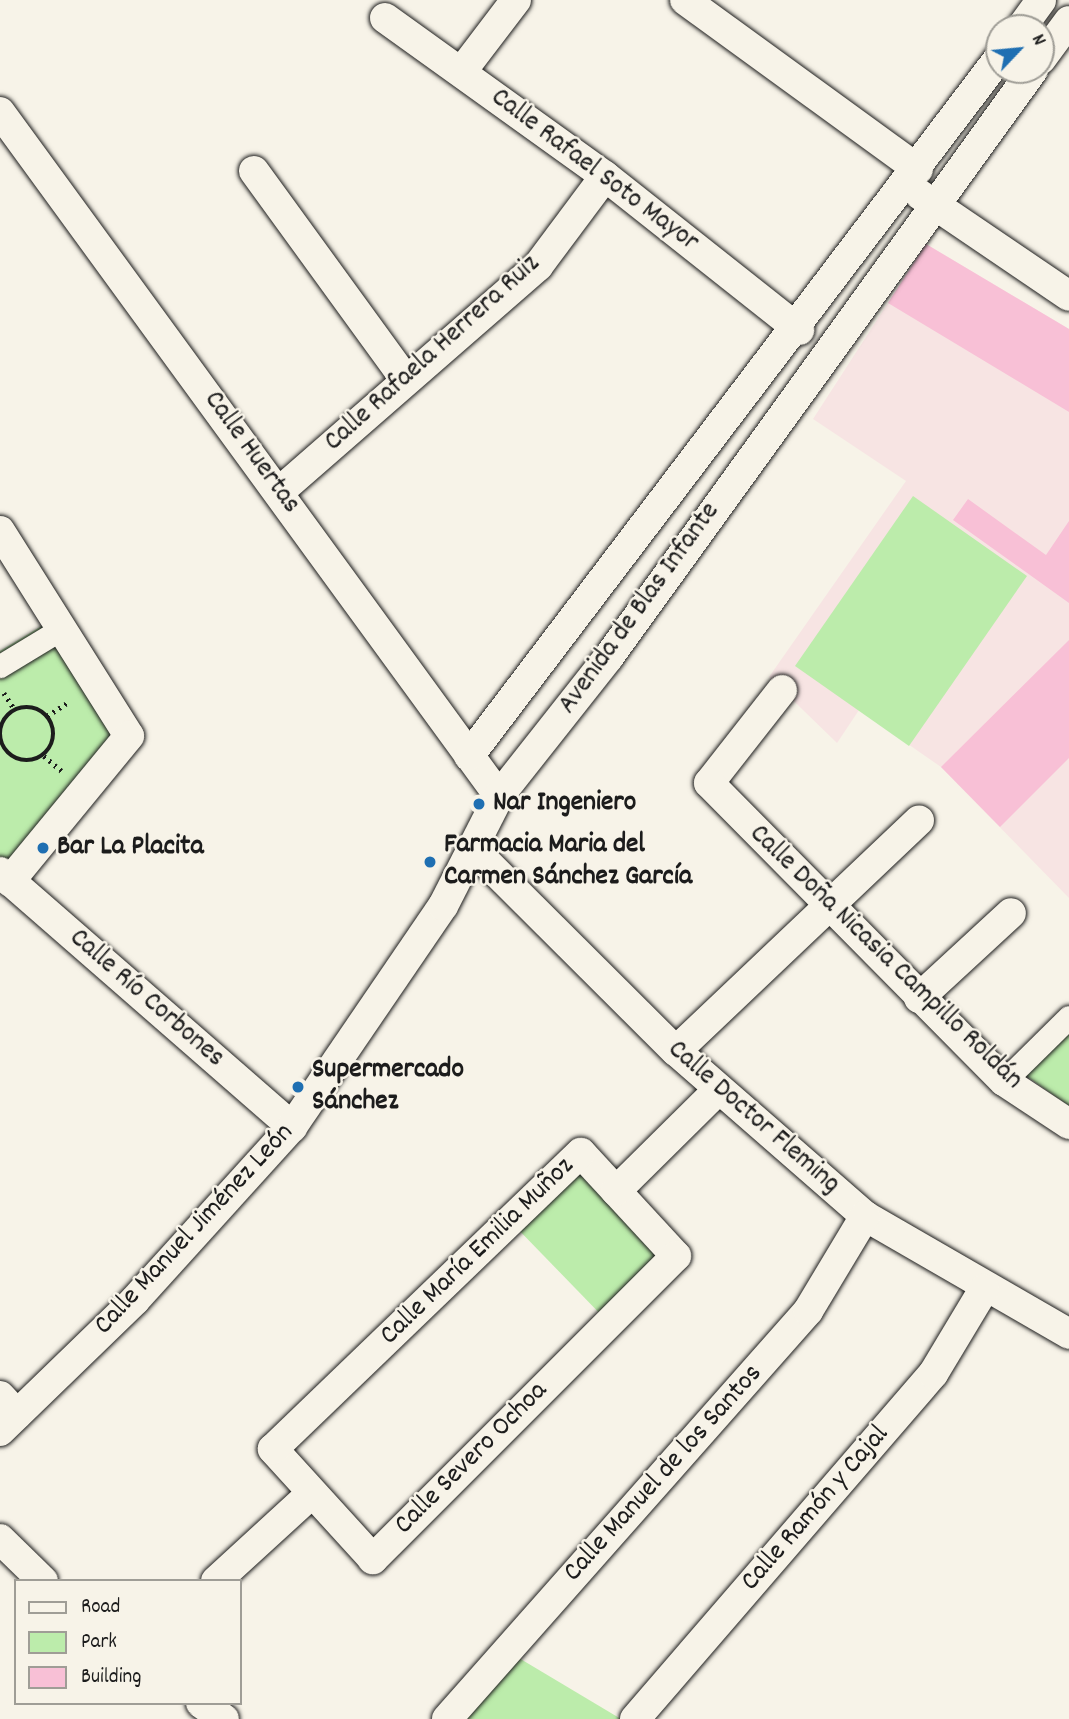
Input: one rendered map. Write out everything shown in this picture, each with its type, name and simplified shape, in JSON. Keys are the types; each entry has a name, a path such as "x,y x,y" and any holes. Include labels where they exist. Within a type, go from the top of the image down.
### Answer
{"street":[{"path":"462,71 516,0"},
{"path":"685,0 913,176 933,206 1069,296"},
{"name":"Calle Rafael Soto Mayor","path":"385,18 605,176 799,330"},
{"path":"1055,40 1069,21"},
{"name":"Avenida de Blas Infante","path":"469,756 749,391 799,330 985,77"},
{"name":"Avenida de Blas Infante","path":"499,796 608,658 776,417 1023,84"},
{"name":"Calle Huertas","path":"0,112 499,796"},
{"path":"254,170 406,380"},
{"name":"Calle Rafaela Herrera Ruiz","path":"279,492 538,266 605,176"},
{"path":"749,391 776,417"},
{"path":"0,531 129,736 5,876"},
{"path":"0,666 61,629"},
{"name":"Calle Doña Nicasia Campillo Roldán","path":"782,690 709,783 828,907 1004,1081 1069,1124"},
{"name":"Calle Manuel Jiménez León","path":"6,1414 135,1300 292,1127 475,851 499,796"},
{"path":"676,1051 919,820"},
{"name":"Calle Doctor Fleming","path":"475,851 676,1051 864,1216 984,1289 1069,1334"},
{"name":"Calle Río Corbones","path":"5,876 292,1127"},
{"path":"919,998 1011,912"},
{"path":"1004,1081 1069,1017"},
{"path":"616,1191 718,1090"},
{"name":"Calle María Emilia Muñoz","path":"273,1449 581,1153 676,1256"},
{"name":"Calle Manuel de los Santos","path":"447,1719 808,1311 864,1216"},
{"name":"Calle Severo Ochoa","path":"273,1449 373,1559 676,1256"},
{"name":"Calle Ramón y Cajal","path":"635,1719 933,1374 984,1289"},
{"path":"218,1579 311,1493"},
{"path":"0,1539 41,1579"},
{"path":"204,1705 224,1719"}],"path":[{"path":"0,687 15,710"},
{"path":"15,710 40,710 52,723 54,741 44,756 27,761 2,749 0,731 15,710"}],"shaded area":[{"path":"926,244 1069,329 1069,898 941,767 859,710 837,743 769,677 906,481 813,419"}],"green space":[{"path":"913,496 1027,576 909,746 795,666"},
{"path":"55,618 129,736 0,872 0,651"},
{"path":"1069,1020 1069,1106 1022,1073"},
{"path":"581,1153 676,1256 609,1323 510,1221"},
{"path":"507,1651 621,1719 447,1719"}],"building":[{"path":"926,244 1069,329 1069,412 888,303"},
{"path":"968,499 1046,555 1069,521 1069,603 953,520"},
{"path":"1069,640 1069,758 1000,827 941,767"}],"place":[{"name":"Nar Ingeniero","path":"479,804"},
{"name":"Bar La Placita","path":"43,848"},
{"name":"Farmacia Maria del Carmen Sánchez García","path":"430,862"},
{"name":"Supermercado Sánchez","path":"298,1087"}]}
